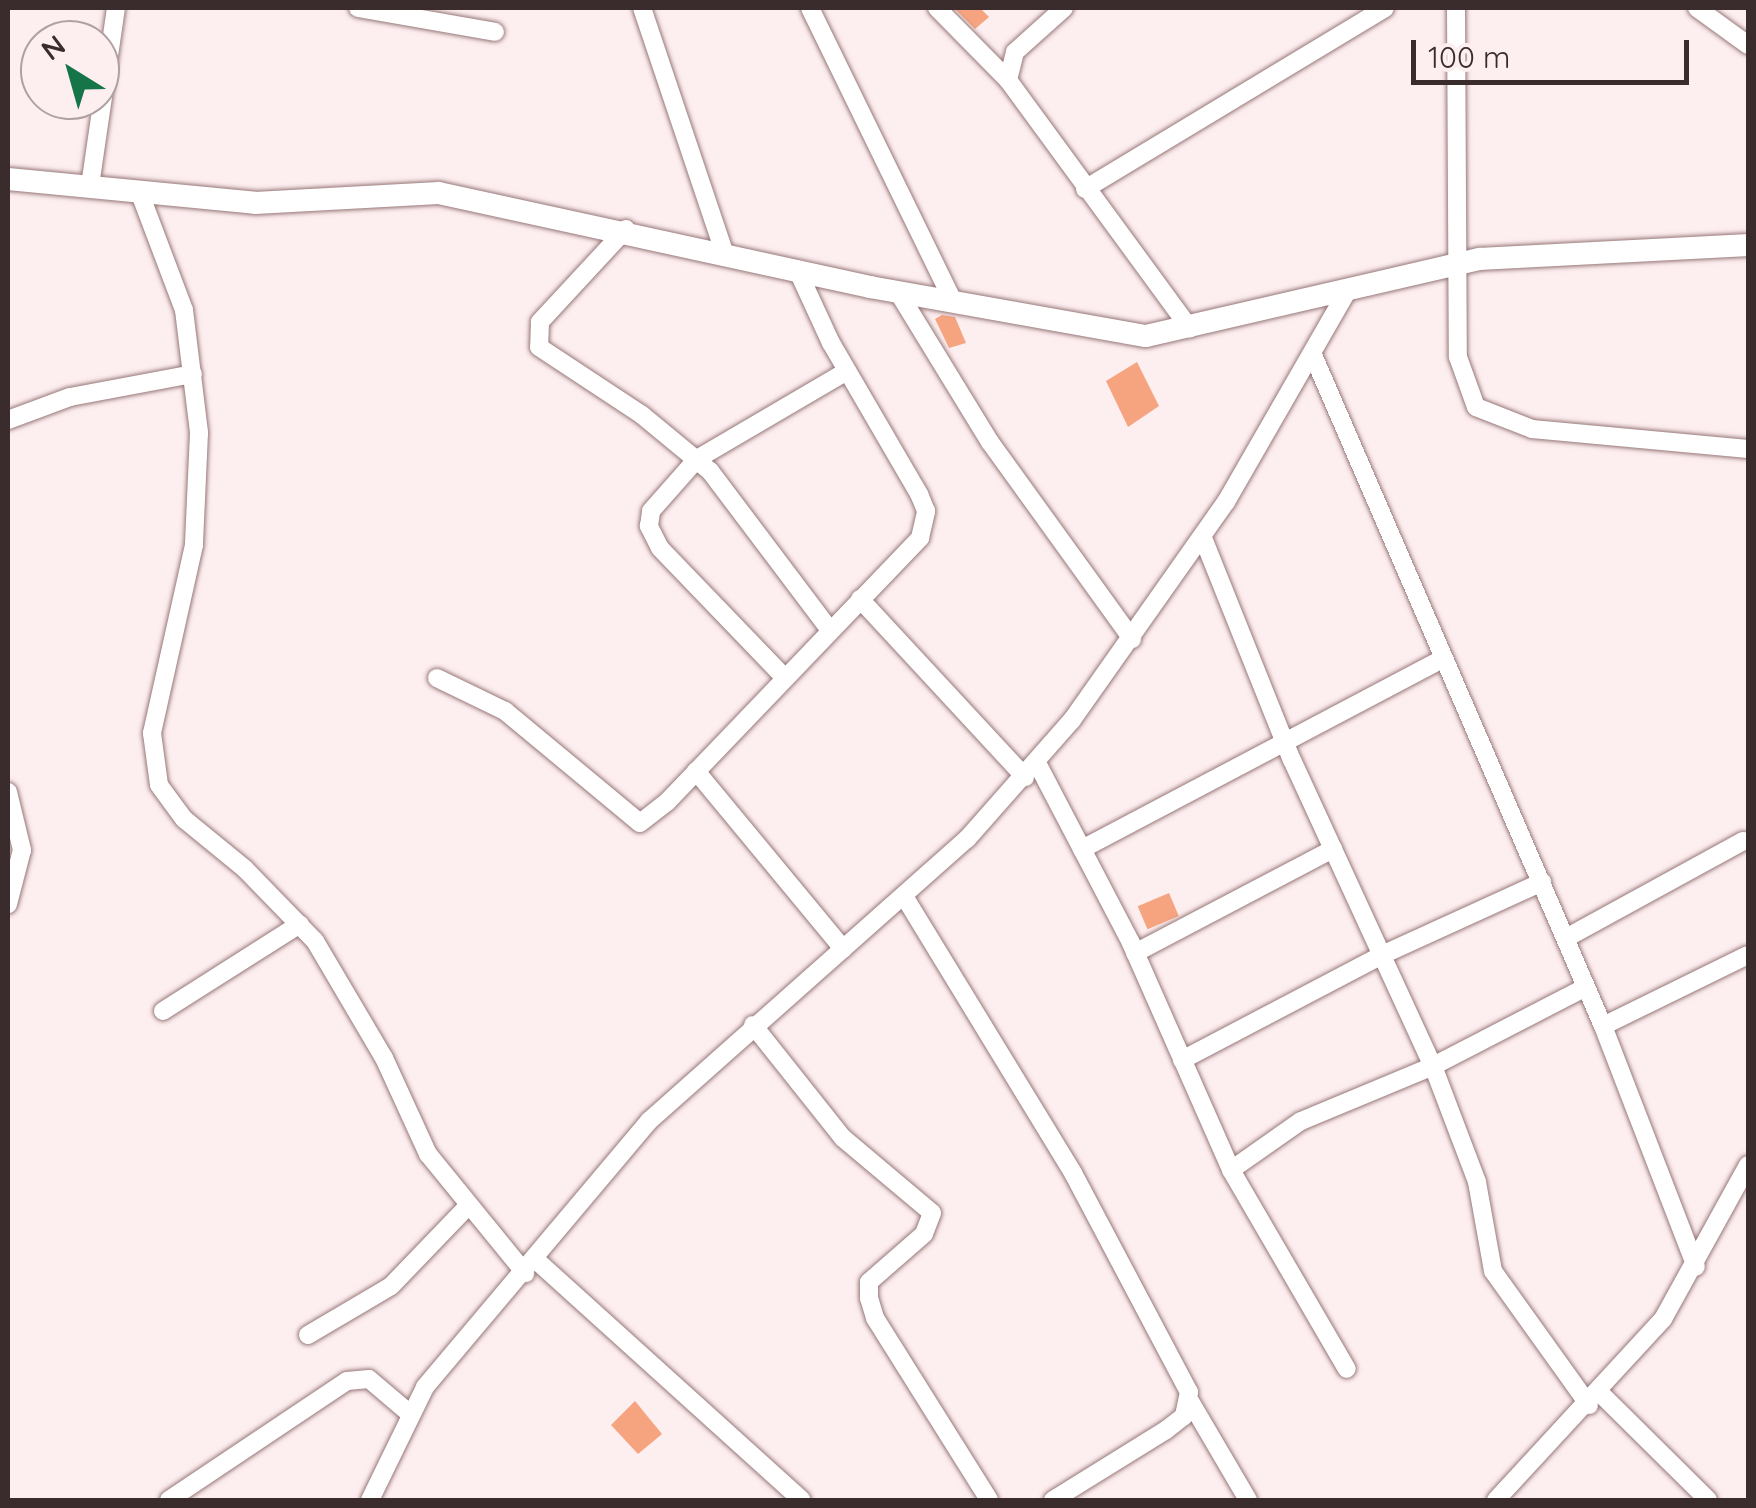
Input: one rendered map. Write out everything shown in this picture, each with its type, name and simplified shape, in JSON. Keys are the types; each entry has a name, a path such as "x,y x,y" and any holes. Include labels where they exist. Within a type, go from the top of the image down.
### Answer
{"street":[{"path":"90,186 116,8"},
{"path":"358,8 494,32"},
{"path":"642,8 724,251"},
{"path":"810,8 954,303"},
{"path":"937,8 1008,80 1190,329"},
{"path":"1008,80 1015,52 1064,8"},
{"path":"1085,189 1385,8"},
{"path":"1456,8 1458,357 1476,407 1532,429 1748,449"},
{"path":"1697,8 1748,45"},
{"path":"8,179 255,203 439,193 626,229 898,292 1129,334 1190,329 1455,263 1748,245"},
{"path":"139,191 184,310 194,374 197,510 152,733 154,770 184,819 300,924 384,1058 428,1154 469,1205 530,1266 802,1500"},
{"path":"626,229 540,322 536,339 697,459 750,518 829,629"},
{"path":"437,678 505,710 628,818 651,817 920,538 926,511 797,269"},
{"path":"370,1500 409,1413 436,1372 530,1266 649,1121 753,1025 904,896 1031,770 1132,639 1203,538 1348,290"},
{"path":"898,292 990,442 1132,639"},
{"path":"1313,355 1603,1026 1696,1267"},
{"path":"784,677 654,539 650,526 656,501 697,459 848,371"},
{"path":"8,420 70,397 194,374"},
{"path":"1203,538 1285,742 1432,1066 1477,1182 1501,1288 1595,1399 1708,1500"},
{"path":"860,599 1031,770 1082,850 1135,953 1230,1170 1348,1369"},
{"path":"1082,850 1444,658"},
{"path":"696,772 842,949"},
{"path":"8,792 22,850 8,904"},
{"path":"1566,938 1742,842"},
{"path":"1135,953 1333,849"},
{"path":"1182,1060 1382,955 1542,882"},
{"path":"904,896 1073,1173 1190,1401 1248,1500"},
{"path":"163,1011 300,924"},
{"path":"1603,1026 1748,955"},
{"path":"1230,1170 1300,1121 1432,1066 1586,987"},
{"path":"753,1025 843,1138 932,1214 924,1234 869,1282 870,1298 989,1500"},
{"path":"1496,1500 1595,1399 1663,1319 1696,1267 1748,1164"},
{"path":"308,1335 390,1286 469,1205"},
{"path":"169,1500 347,1382 369,1379 409,1413"},
{"path":"1052,1500 1166,1430 1190,1401"}],"building":[{"path":"954,8 980,8 989,17 975,29"},
{"path":"942,315 955,317 966,343 949,348 935,319"},
{"path":"1137,362 1159,406 1128,427 1106,381"},
{"path":"1169,893 1179,916 1147,929 1138,906"},
{"path":"635,1401 662,1434 638,1454 611,1425"}]}
